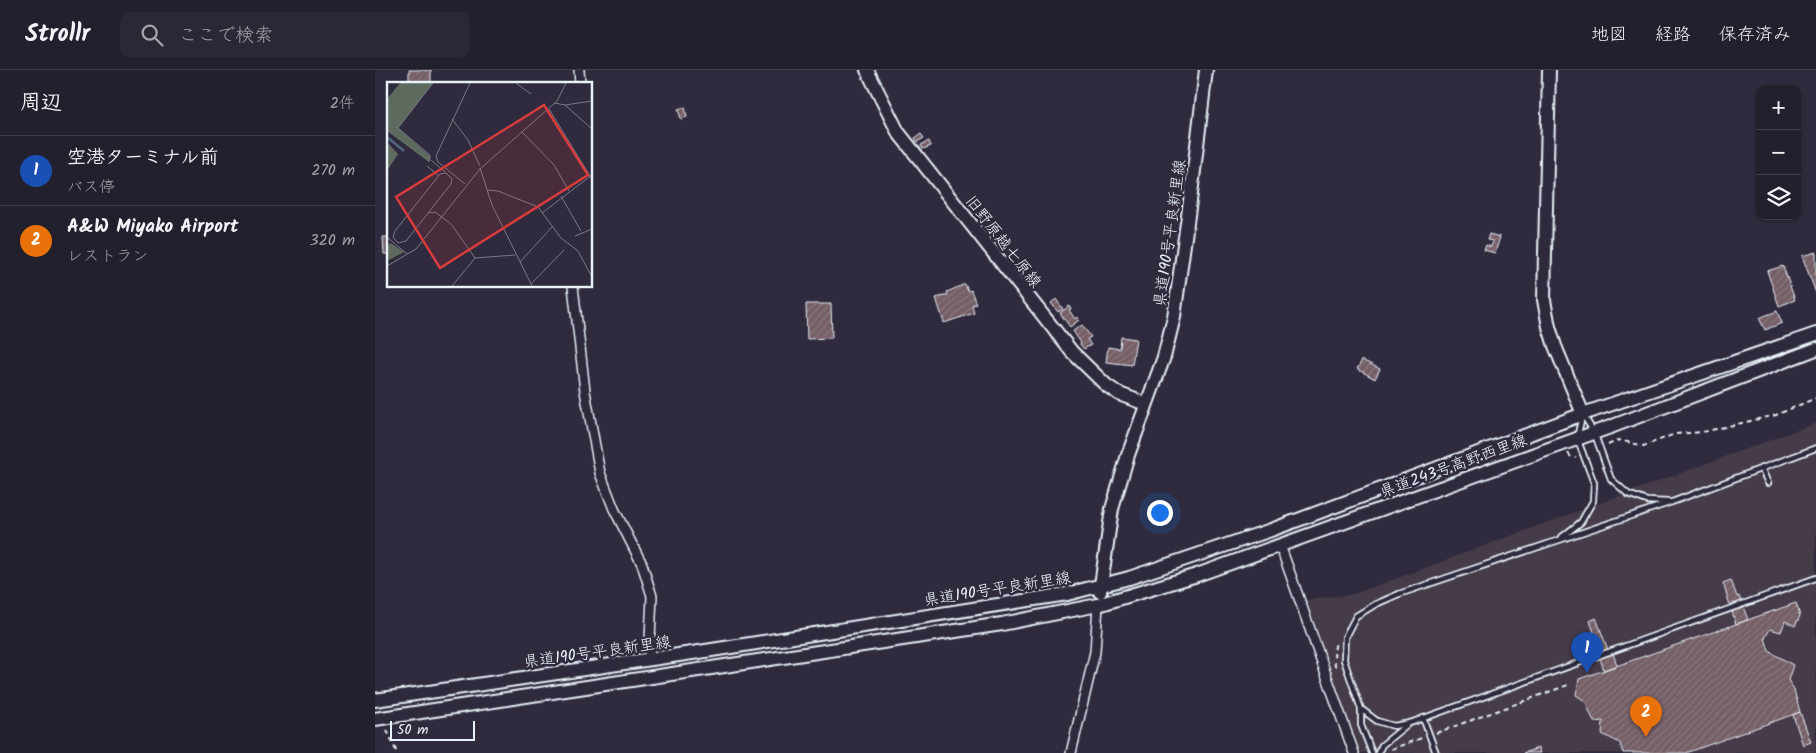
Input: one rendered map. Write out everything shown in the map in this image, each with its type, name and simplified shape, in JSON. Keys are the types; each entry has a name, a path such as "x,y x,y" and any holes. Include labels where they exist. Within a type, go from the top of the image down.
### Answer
{"main road":[{"name":"旧野原越七原線","path":"867,70 898,132 1072,352 1106,385 1119,394 1146,404"},
{"name":"県道190号平良新里線","path":"375,700 1057,596 1100,586 1112,508 1146,404 1164,357 1174,317 1188,218 1205,70"},
{"path":"1549,70 1545,300 1549,327 1555,346 1583,414"},
{"name":"県道243号高野西里線","path":"1100,586 1271,530 1583,414 1816,334"},
{"name":"県道243号高野西里線","path":"1098,605 1197,575 1594,432 1816,349"},
{"path":"1098,605 1100,586"},
{"name":"県道190号平良新里線","path":"379,718 1002,624 1098,605"}],"street":[{"path":"573,288 585,391 600,473 614,509 642,564 652,596 649,659"},
{"path":"1280,545 1354,753"},
{"path":"1071,753 1095,652 1098,605"}],"lane":[{"path":"1583,414 1594,432 1611,478 1627,494 1647,501 1672,502"},
{"path":"1559,539 1581,522 1593,501 1594,483 1585,455 1571,440 1583,414"},
{"path":"1372,753 1361,725 1361,709 1344,660 1345,637 1356,616 1376,604 1399,594 1672,502 1816,448"},
{"path":"1761,468 1767,483"},
{"path":"1361,709 1377,721 1385,724 1394,726 1410,723 1816,578"},
{"path":"1423,718 1436,753"},
{"path":"1378,753 1382,745 1410,723"}],"path":[{"path":"1599,449 1619,440 1644,446 1675,434 1703,432 1776,416 1816,398"},
{"path":"1571,440 1569,456 1574,459 1585,455"},
{"path":"1388,750 1568,685"},
{"path":"379,718 397,753"}],"shaded area":[{"path":"1816,423 1816,753 1359,753 1306,600 1354,594"}],"building":[{"path":"409,70 431,70 431,82 409,82"},
{"path":"685,107 687,117 681,119 678,109"},
{"path":"921,134 924,138 917,142 915,138"},
{"path":"929,141 931,146 923,149 921,145"},
{"path":"1489,234 1500,237 1495,253 1484,250 1486,245 1491,247 1493,241 1487,240"},
{"path":"383,237 387,237 387,254 384,254"},
{"path":"1816,252 1816,293 1802,256"},
{"path":"1783,266 1795,300 1779,306 1767,271"},
{"path":"965,284 968,291 971,290 976,304 972,305 974,313 944,323 936,298 948,295 947,292"},
{"path":"1056,299 1063,309 1058,312 1051,303"},
{"path":"806,304 831,304 832,338 807,339"},
{"path":"1069,306 1071,309 1069,310 1075,319 1077,317 1079,320 1070,327 1060,313"},
{"path":"1777,311 1782,323 1765,330 1759,318"},
{"path":"1082,325 1091,337 1087,339 1091,345 1084,349 1073,331"},
{"path":"1121,337 1136,339 1132,365 1106,362 1108,347 1120,349"},
{"path":"1362,360 1380,369 1375,379 1357,369"},
{"path":"1731,580 1748,620 1736,624 1723,583"},
{"path":"1796,603 1800,616 1795,626 1785,621 1781,632 1770,629 1765,638 1769,651 1793,665 1788,680 1794,690 1800,712 1686,753 1623,753 1620,743 1602,734 1603,721 1594,722 1585,701 1576,695 1579,679"},
{"path":"1596,618 1608,650 1611,648 1617,665 1604,670 1598,653 1601,652 1590,621"},
{"path":"1800,712 1811,742 1803,745 1793,715"},
{"path":"1538,748 1540,753 1523,753"}],"place":[{"name":"空港ターミナル前","path":"1587,673"},
{"name":"A&W Miyako Airport","path":"1646,737"}]}
